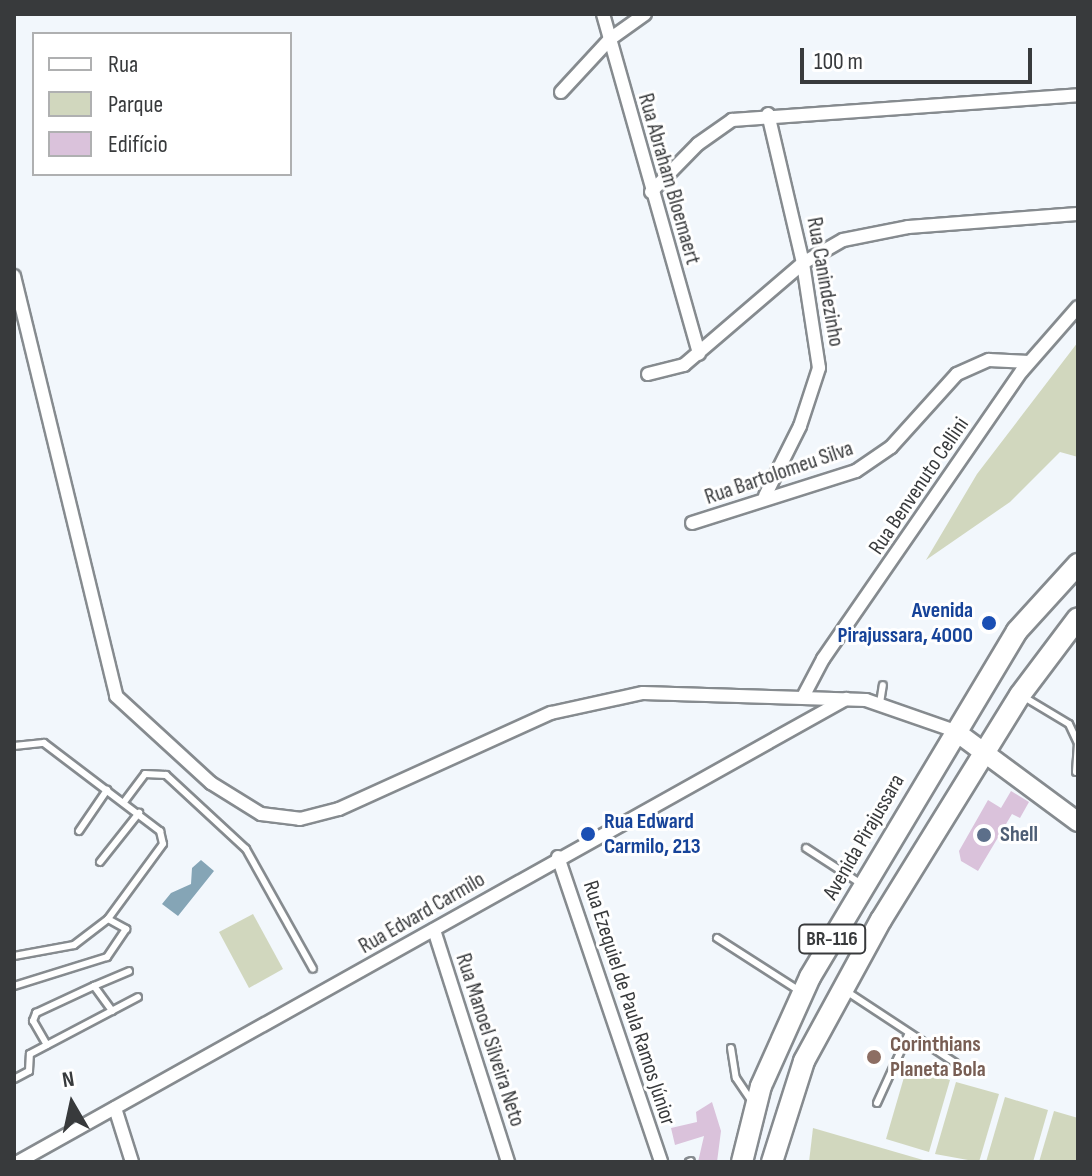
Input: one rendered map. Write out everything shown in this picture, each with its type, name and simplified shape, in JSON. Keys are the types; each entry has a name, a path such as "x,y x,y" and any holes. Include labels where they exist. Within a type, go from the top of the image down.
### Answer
{"main road":[{"name":"Avenida Pirajussara","path":"742,1162 755,1105 806,985 1017,631 1078,564"},
{"name":"BR-116","path":"772,1162 804,1061 843,989 1020,695 1078,618"},
{"path":"804,1061 814,1021 833,985 821,974 806,985"}],"street":[{"name":"Rua Abraham Bloemaert","path":"603,14 699,354"},
{"path":"561,92 610,39 645,14"},
{"path":"651,192 716,128 768,114 1078,95"},
{"name":"Rua Canindezinho","path":"765,496 800,426 819,368 803,263 768,114"},
{"path":"648,374 669,371 699,354 803,263 826,247 874,232 1078,214"},
{"path":"14,276 116,696 211,783 261,814 300,819 339,809 551,713 643,693 804,695 880,703 955,731 986,750 1078,822"},
{"name":"Rua Benvenuto Cellini","path":"804,695 823,659 1029,362 1078,307"},
{"name":"Rua Bartolomeu Silva","path":"692,523 765,496 856,471 878,459 939,389 976,363 1029,362"},
{"name":"Rua Edvard Carmilo","path":"18,1162 434,930 558,857 846,699"},
{"name":"Rua Ezequiel de Paula Ramos Júnior","path":"558,857 661,1162"},
{"name":"Rua Manoel Silveira Neto","path":"434,930 508,1162"},
{"path":"115,1108 132,1162"}],"lane":[{"path":"880,703 883,685"},
{"path":"1020,695 1069,724 1078,743 1076,772"},
{"path":"14,746 44,743 160,831 163,851 108,919 74,945 14,956"},
{"path":"124,802 145,774 166,775 246,849 313,969"},
{"path":"79,831 107,790"},
{"path":"100,862 139,813"},
{"path":"806,848 864,886"},
{"path":"14,986 107,957 126,929 108,919"},
{"path":"717,938 806,985"},
{"path":"47,1045 34,1014 129,971"},
{"path":"94,986 112,1011"},
{"path":"843,989 908,1035 955,1063"},
{"path":"14,1079 29,1071 30,1054 138,997"},
{"path":"877,1103 908,1035"},
{"path":"731,1048 736,1078 755,1105"}],"green space":[{"path":"1078,342 1078,457 1060,452 1010,502 926,560 977,474"},
{"path":"253,914 283,969 249,988 219,932"},
{"path":"907,1067 950,1080 929,1152 886,1139"},
{"path":"956,1082 999,1094 979,1162 935,1154"},
{"path":"1005,1097 1048,1110 1033,1162 986,1162"},
{"path":"1054,1111 1078,1118 1078,1162 1039,1162"},
{"path":"813,1128 930,1162 809,1162"}],"water":[{"path":"201,860 214,871 178,916 162,904 171,893 191,884 192,868"}],"building":[{"name":"Shell","path":"1011,791 1029,802 1020,818 1012,814 978,871 961,861 959,851 988,800 1001,808"},
{"path":"712,1102 721,1131 717,1162 698,1162 704,1136 675,1145 671,1128 697,1122 696,1112"}],"place":[{"name":"Avenida Pirajussara, 4000","path":"989,623"},
{"name":"Rua Edward Carmilo, 213","path":"588,834"},
{"name":"Shell","path":"984,835"},
{"name":"Corinthians Planeta Bola","path":"874,1057"}]}
